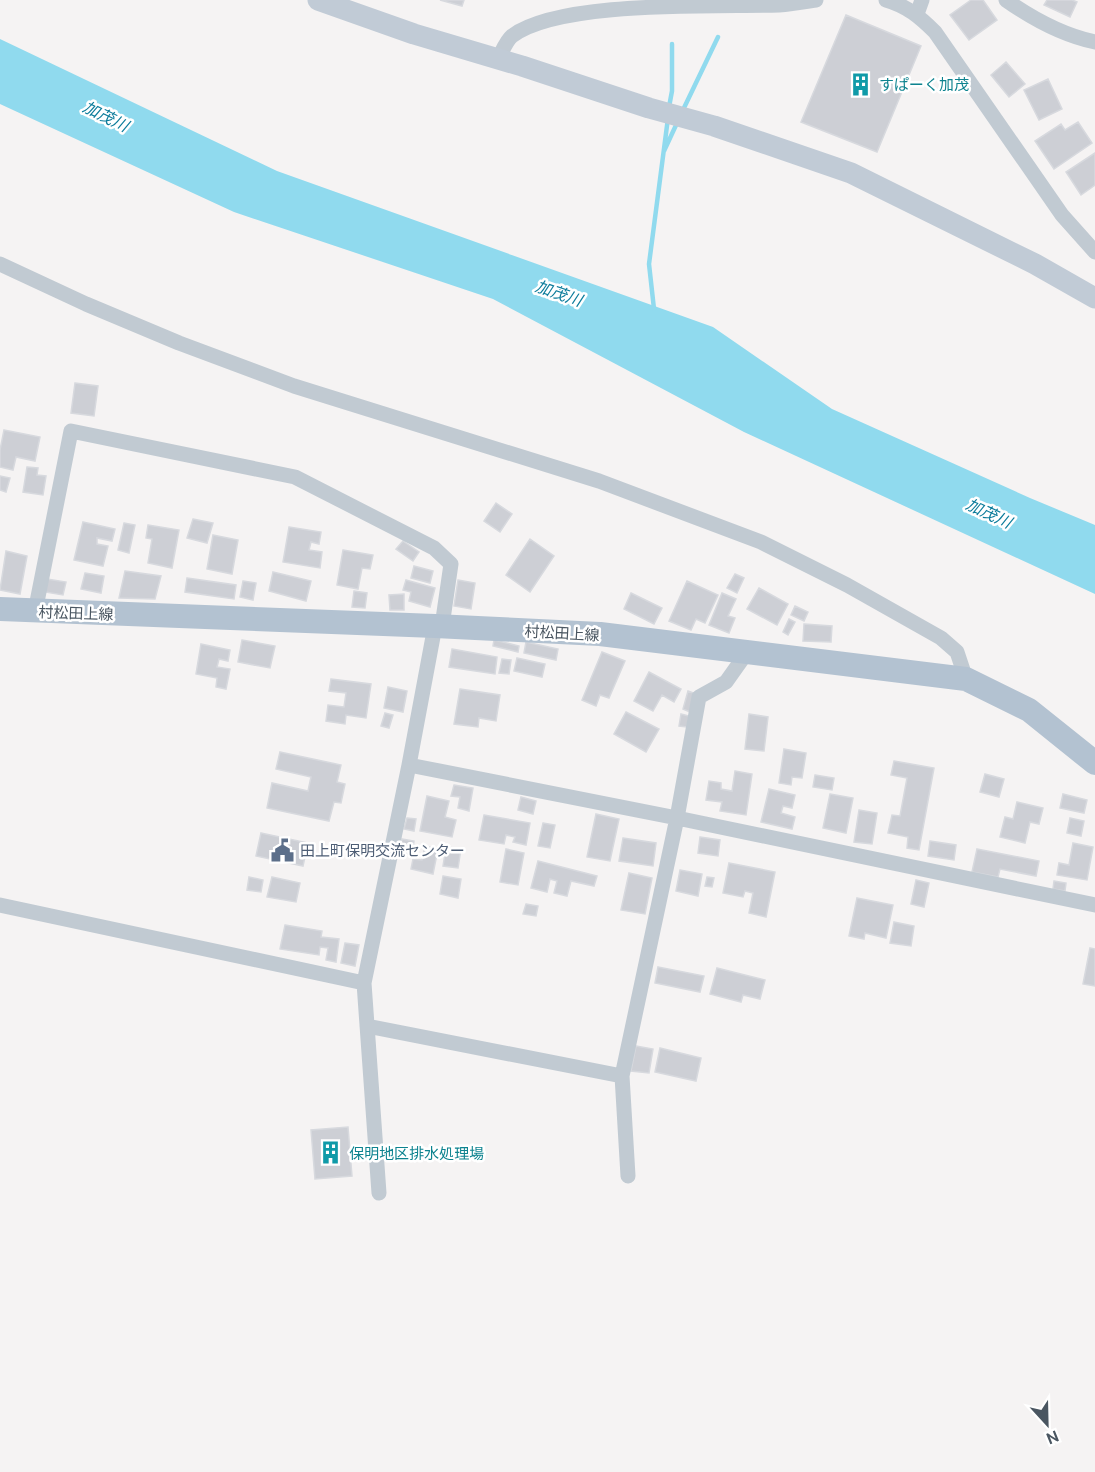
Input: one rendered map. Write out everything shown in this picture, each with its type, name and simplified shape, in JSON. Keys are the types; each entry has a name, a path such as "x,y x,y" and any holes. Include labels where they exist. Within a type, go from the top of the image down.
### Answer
{"main road":[{"name":"村松田上線","path":"0,609 600,634 966,680 1029,710 1095,763"}],"street":[{"path":"318,0 414,34 649,108 714,126 851,173 1035,264 1095,298"},
{"path":"498,59 510,37 534,23 578,11 636,3 782,4 816,0"},
{"path":"886,0 919,7 1062,215 1095,252"},
{"path":"1006,0 1035,21 1095,42"},
{"path":"0,264 169,339 294,386 599,482 761,542 847,585 941,638 957,652 966,680"},
{"path":"35,612 71,431 295,477 434,548 451,564 364,983 379,1193"},
{"path":"628,1176 622,1076 677,818 699,697 726,682 748,651"},
{"path":"410,765 677,818 1095,906"},
{"path":"0,905 364,983"},
{"path":"367,1026 622,1076"}],"water":[{"name":"加茂川","path":"0,39 277,171 713,327 832,409 1095,525 1095,594 744,432 493,299 234,212 0,104"}],"building":[{"path":"440,0 464,0 462,6"},
{"path":"971,0 983,0 997,20 969,40 950,15"},
{"path":"1047,0 1077,2 1070,17 1044,5"},
{"name":"すぱーく加茂","path":"846,15 921,46 877,152 801,122"},
{"path":"1006,62 1025,84 1009,97 991,75"},
{"path":"1048,79 1062,109 1039,120 1024,90"},
{"path":"1078,122 1092,143 1054,169 1035,141 1061,124 1065,130"},
{"path":"1095,153 1095,185 1081,195 1066,172"},
{"path":"75,383 98,386 94,416 71,413"},
{"path":"4,430 40,437 35,461 16,457 13,470 0,467 0,450"},
{"path":"27,467 38,468 37,475 46,476 43,495 23,492"},
{"path":"0,476 10,478 6,492 0,490"},
{"path":"496,503 512,514 500,532 484,521"},
{"path":"193,519 213,523 207,543 187,538"},
{"path":"83,522 115,529 112,541 97,538 97,544 108,546 103,566 74,560"},
{"path":"124,523 135,525 129,553 118,550"},
{"path":"148,525 179,530 172,568 148,563 152,539 146,538"},
{"path":"289,527 321,532 319,544 311,542 309,550 322,552 320,568 283,562"},
{"path":"213,535 238,540 232,574 207,569"},
{"path":"530,539 554,556 530,592 506,575"},
{"path":"403,541 419,552 413,561 396,549"},
{"path":"343,550 373,555 370,569 362,568 358,589 337,585"},
{"path":"6,551 27,556 20,594 0,590"},
{"path":"414,566 433,571 430,583 411,578"},
{"path":"125,571 161,576 155,599 119,598"},
{"path":"273,572 311,581 306,601 269,591"},
{"path":"85,573 104,576 101,593 81,589"},
{"path":"735,574 744,578 737,593 727,588"},
{"path":"187,578 236,585 234,599 185,592"},
{"path":"47,579 66,582 63,595 45,592"},
{"path":"406,580 435,588 430,607 409,601 411,592 403,590"},
{"path":"458,580 475,583 471,609 454,606"},
{"path":"243,581 256,583 253,600 240,597"},
{"path":"687,581 718,595 705,623 696,619 691,630 669,621"},
{"path":"759,588 788,604 777,625 747,609"},
{"path":"354,591 367,593 365,608 352,607"},
{"path":"631,593 662,608 654,624 624,609"},
{"path":"722,593 736,599 728,616 735,618 729,633 709,625"},
{"path":"404,594 404,610 390,610 389,595"},
{"path":"795,606 808,612 804,621 791,615"},
{"path":"789,619 795,622 788,635 783,632"},
{"path":"804,624 832,626 831,642 803,641"},
{"path":"242,640 275,646 270,668 238,662"},
{"path":"494,640 519,646 518,652 493,646"},
{"path":"526,642 558,649 556,660 524,653"},
{"path":"201,644 230,650 228,661 219,659 217,667 230,669 226,689 216,687 217,678 196,674"},
{"path":"452,649 497,657 495,674 449,667"},
{"path":"602,652 625,661 609,698 600,695 596,706 582,700"},
{"path":"517,658 545,664 542,677 514,671"},
{"path":"502,659 511,660 509,674 499,673"},
{"path":"649,672 681,689 674,702 662,695 653,711 634,701"},
{"path":"331,679 371,684 366,718 346,715 345,724 326,721 328,705 344,707 346,693 329,691"},
{"path":"388,687 407,691 403,712 384,708"},
{"path":"460,689 500,695 496,721 479,718 478,727 454,724"},
{"path":"688,691 696,694 690,712 683,709"},
{"path":"626,712 659,729 646,752 614,734"},
{"path":"385,713 393,715 389,728 381,726"},
{"path":"681,714 689,716 687,727 679,726"},
{"path":"749,714 768,717 764,751 745,749"},
{"path":"784,749 806,753 802,778 792,777 791,785 779,783"},
{"path":"280,752 341,765 337,782 345,784 341,803 334,802 329,821 267,808 272,783 308,791 311,777 276,769"},
{"path":"894,761 934,768 919,850 907,848 908,837 888,833 892,815 900,816 907,778 891,775"},
{"path":"735,771 752,774 746,815 720,811 722,802 706,800 709,781 721,783 721,789 732,791"},
{"path":"985,774 1004,779 999,797 980,792"},
{"path":"815,775 834,778 832,790 813,787"},
{"path":"454,785 473,788 469,811 458,808 460,797 451,796"},
{"path":"769,789 795,795 792,808 783,806 781,813 795,817 792,829 761,822"},
{"path":"830,794 853,798 846,833 823,828"},
{"path":"1063,794 1087,800 1084,813 1060,808"},
{"path":"427,796 449,801 445,817 456,820 452,837 420,831"},
{"path":"521,797 536,801 533,814 518,810"},
{"path":"1017,802 1043,808 1039,824 1030,822 1025,843 1000,837 1005,817 1013,819"},
{"path":"859,810 877,813 872,844 854,842"},
{"path":"596,814 619,819 610,861 587,857"},
{"path":"484,815 530,823 526,845 513,842 515,837 506,835 504,844 479,840"},
{"path":"407,818 416,819 414,831 404,829"},
{"path":"1070,818 1084,821 1081,836 1067,833"},
{"path":"543,823 555,825 550,848 538,846"},
{"name":"田上町保明交流センター","path":"261,833 308,843 303,866 256,856"},
{"path":"700,837 720,840 718,856 698,853"},
{"path":"623,838 656,843 653,866 619,861"},
{"path":"402,839 414,841 412,855 400,853"},
{"path":"930,841 956,845 954,860 928,856"},
{"path":"1073,843 1093,847 1087,880 1057,875 1059,863 1069,865"},
{"path":"425,846 438,849 433,874 411,869 413,859 422,860"},
{"path":"446,847 461,849 458,868 443,866"},
{"path":"506,849 524,853 518,885 500,882"},
{"path":"977,849 1039,861 1036,876 1000,869 998,877 972,872"},
{"path":"538,861 597,876 594,886 571,881 567,896 554,893 557,881 550,879 547,892 531,888"},
{"path":"729,863 775,872 766,917 749,913 753,893 745,891 743,897 723,893"},
{"path":"680,870 702,874 698,896 676,891"},
{"path":"629,873 652,878 645,914 621,910"},
{"path":"443,876 461,879 458,898 440,894"},
{"path":"249,877 263,880 261,892 247,890"},
{"path":"272,877 300,883 296,902 267,897"},
{"path":"707,877 714,878 712,887 705,886"},
{"path":"916,880 929,883 924,907 911,904"},
{"path":"1054,881 1066,883 1065,891 1053,889"},
{"path":"857,898 893,905 886,938 865,933 864,939 849,936"},
{"path":"526,904 538,906 536,916 523,914"},
{"path":"894,922 914,926 911,946 890,943"},
{"path":"285,925 322,931 321,937 339,939 336,962 326,960 328,948 320,947 319,955 280,949"},
{"path":"345,943 359,945 355,966 341,963"},
{"path":"1090,948 1095,949 1095,986 1083,984"},
{"path":"658,967 704,976 700,992 655,983"},
{"path":"717,968 765,980 760,999 743,995 741,1002 710,994"},
{"path":"636,1046 653,1049 649,1073 631,1071"},
{"path":"660,1048 701,1058 696,1081 655,1072"},
{"name":"保明地区排水処理場","path":"348,1127 352,1176 315,1179 311,1130"}],"waterway":[{"path":"682,112 718,37"},
{"path":"669,107 672,91 672,44"},
{"path":"654,309 649,264 668,118"},
{"path":"664,151 677,123"}],"place":[{"name":"すぱーく加茂","path":"861,84"},
{"name":"田上町保明交流センター","path":"282,850"},
{"name":"保明地区排水処理場","path":"331,1153"}]}
